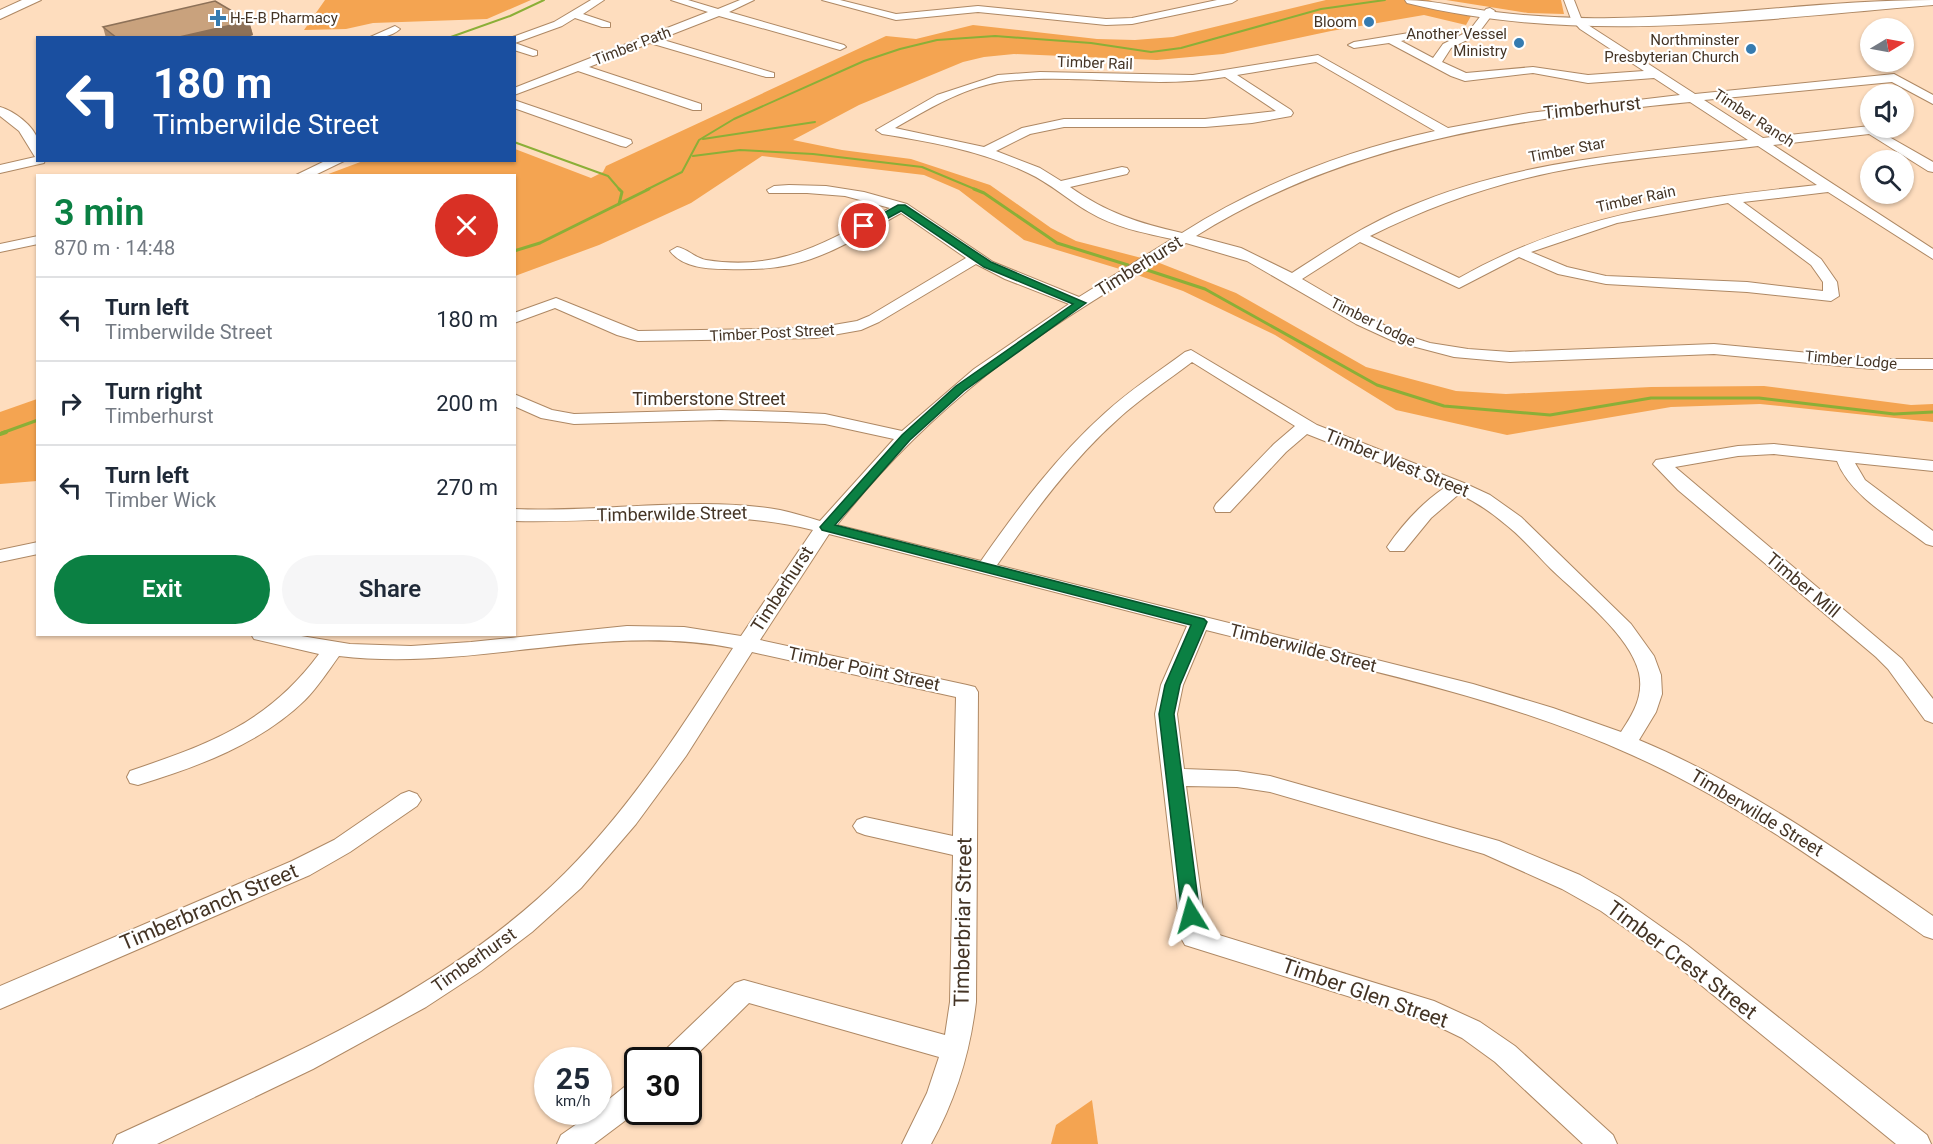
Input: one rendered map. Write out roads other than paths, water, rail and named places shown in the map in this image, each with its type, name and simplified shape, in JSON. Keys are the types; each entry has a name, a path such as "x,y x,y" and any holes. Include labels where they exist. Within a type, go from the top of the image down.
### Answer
{"main road":[{"path":"0,15 33,0"},
{"path":"1412,0 1489,14 1578,22 1634,23 1933,1"},
{"path":"1430,0 1489,14"},
{"path":"1578,22 1886,0"}],"street":[{"path":"516,39 576,15 599,0"},
{"path":"676,0 840,47"},
{"name":"Timber Path","path":"516,91 748,0"},
{"path":"827,0 889,16 911,17 969,4 1122,22 1232,0"},
{"path":"863,10 874,0"},
{"path":"1186,0 1204,6"},
{"path":"1569,0 1578,22"},
{"path":"1435,63 1447,46 1473,33 1489,14"},
{"path":"576,15 606,25"},
{"name":"Timber Ranch","path":"1578,22 1933,255"},
{"path":"378,36 394,29"},
{"path":"1354,45 1415,35"},
{"path":"650,39 770,75"},
{"path":"1390,39 1458,75 1480,77 1533,70 1565,76 1585,71 1624,72 1635,76 1656,74"},
{"path":"516,47 533,53"},
{"name":"Timber Rail","path":"882,130 941,98 998,79 1040,76 1182,80 1318,58 1444,131"},
{"path":"1480,77 1493,60"},
{"path":"578,67 697,106"},
{"path":"986,151 1026,131 1064,123 1205,123 1287,113 1228,74"},
{"name":"Timberhurst","path":"127,1144 381,1020 419,999 520,928 613,838 681,743 816,538 906,437 960,388 1081,303 1246,200 1284,182 1376,149 1444,131 1561,111 1894,78 1933,100"},
{"path":"516,105 626,143"},
{"path":"0,111 33,131"},
{"name":"Timber Lodge","path":"882,130 932,138 986,151 1019,164 1101,213 1117,220 1250,257 1399,338 1460,354 1525,357 1714,349 1872,364 1933,364"},
{"name":"Timber Star","path":"1291,280 1359,236 1412,210 1454,195 1528,174 1610,158 1871,130 1933,168"},
{"path":"0,169 36,161"},
{"path":"305,174 335,162"},
{"path":"1058,186 1122,171"},
{"path":"774,190 790,188 860,195 887,201 902,207 976,258 1008,274 1081,303"},
{"name":"Timber Rain","path":"1359,236 1459,284 1519,252 1567,233 1605,222 1662,209 1832,188"},
{"path":"1519,252 1563,271 1606,280 1747,287 1831,296 1830,282 1816,262 1731,199"},
{"path":"677,251 694,262 710,265 749,266 788,261 809,255 902,207"},
{"path":"0,248 36,240"},
{"name":"Timber Post Street","path":"516,317 556,303 623,332 638,336 656,338 816,333 861,325 874,319 976,258"},
{"name":"Timber West Street","path":"986,567 1017,521 1060,467 1112,416 1191,355 1306,426 1341,442 1458,487 1484,499 1514,521 1624,629 1639,647 1650,675 1651,694 1645,712 1626,742"},
{"name":"Timberstone Street","path":"516,400 547,414 574,419 720,415 825,419 906,437"},
{"path":"1223,508 1280,448 1306,426"},
{"name":"Timber Mill","path":"1843,455 1792,449 1760,449 1662,464 1684,486 1883,652 1895,664 1933,715"},
{"path":"1933,466 1843,455 1851,475 1859,484 1933,540"},
{"path":"1397,547 1425,511 1458,487"},
{"name":"Timberwilde Street","path":"516,515 559,517 729,511 780,516 1473,691 1557,716 1626,742 1664,760 1751,806 1815,847 1933,929"},
{"path":"0,556 36,548"},
{"path":"1173,777 1166,730 1168,699 1199,622"},
{"name":"Timber Point Street","path":"271,636 334,648 406,653 444,652 645,632 702,635 967,692"},
{"path":"138,777 225,744 271,717 300,692 334,648"},
{"name":"Timberbriar Street","path":"916,1144 944,1089 956,1050 963,1002 967,692"},
{"name":"Timber Glen Street","path":"1173,777 1194,939 1434,1012 1471,1030 1505,1054 1603,1144"},
{"name":"Timber Crest Street","path":"1173,777 1227,778 1270,784 1491,847 1571,882 1610,904 1671,947 1917,1144"},
{"name":"Timberbranch Street","path":"0,998 301,868 350,841 409,800"},
{"path":"864,826 940,844 965,847"},
{"path":"686,1047 744,991 956,1050"},
{"path":"571,1144 624,1105"}],"waterway":[{"path":"454,36 510,16 544,0"},
{"path":"646,190 682,172 699,140 734,119 864,61 900,49 937,40 995,36 1091,43 1151,52 1181,48 1321,9 1385,0"},
{"path":"703,139 815,122"},
{"path":"516,143 608,176 620,190"},
{"path":"693,156 740,150 813,154 922,167 977,190"},
{"path":"619,204 649,189"},
{"path":"974,189 984,193 1057,243 1128,265"},
{"path":"619,204 622,192 620,190"},
{"path":"516,250 540,243 619,204"},
{"path":"1147,270 1205,289 1377,385 1444,406 1550,415 1651,398 1759,398 1894,414 1933,412"},
{"path":"2,433 36,421"},
{"path":"0,434 6,432"}],"place":[{"name":"H-E-B Pharmacy","path":"218,18"},
{"name":"Bloom","path":"1369,22"},
{"name":"Another Vessel Ministry","path":"1519,43"},
{"name":"Northminster Presbyterian Church","path":"1751,49"}]}
